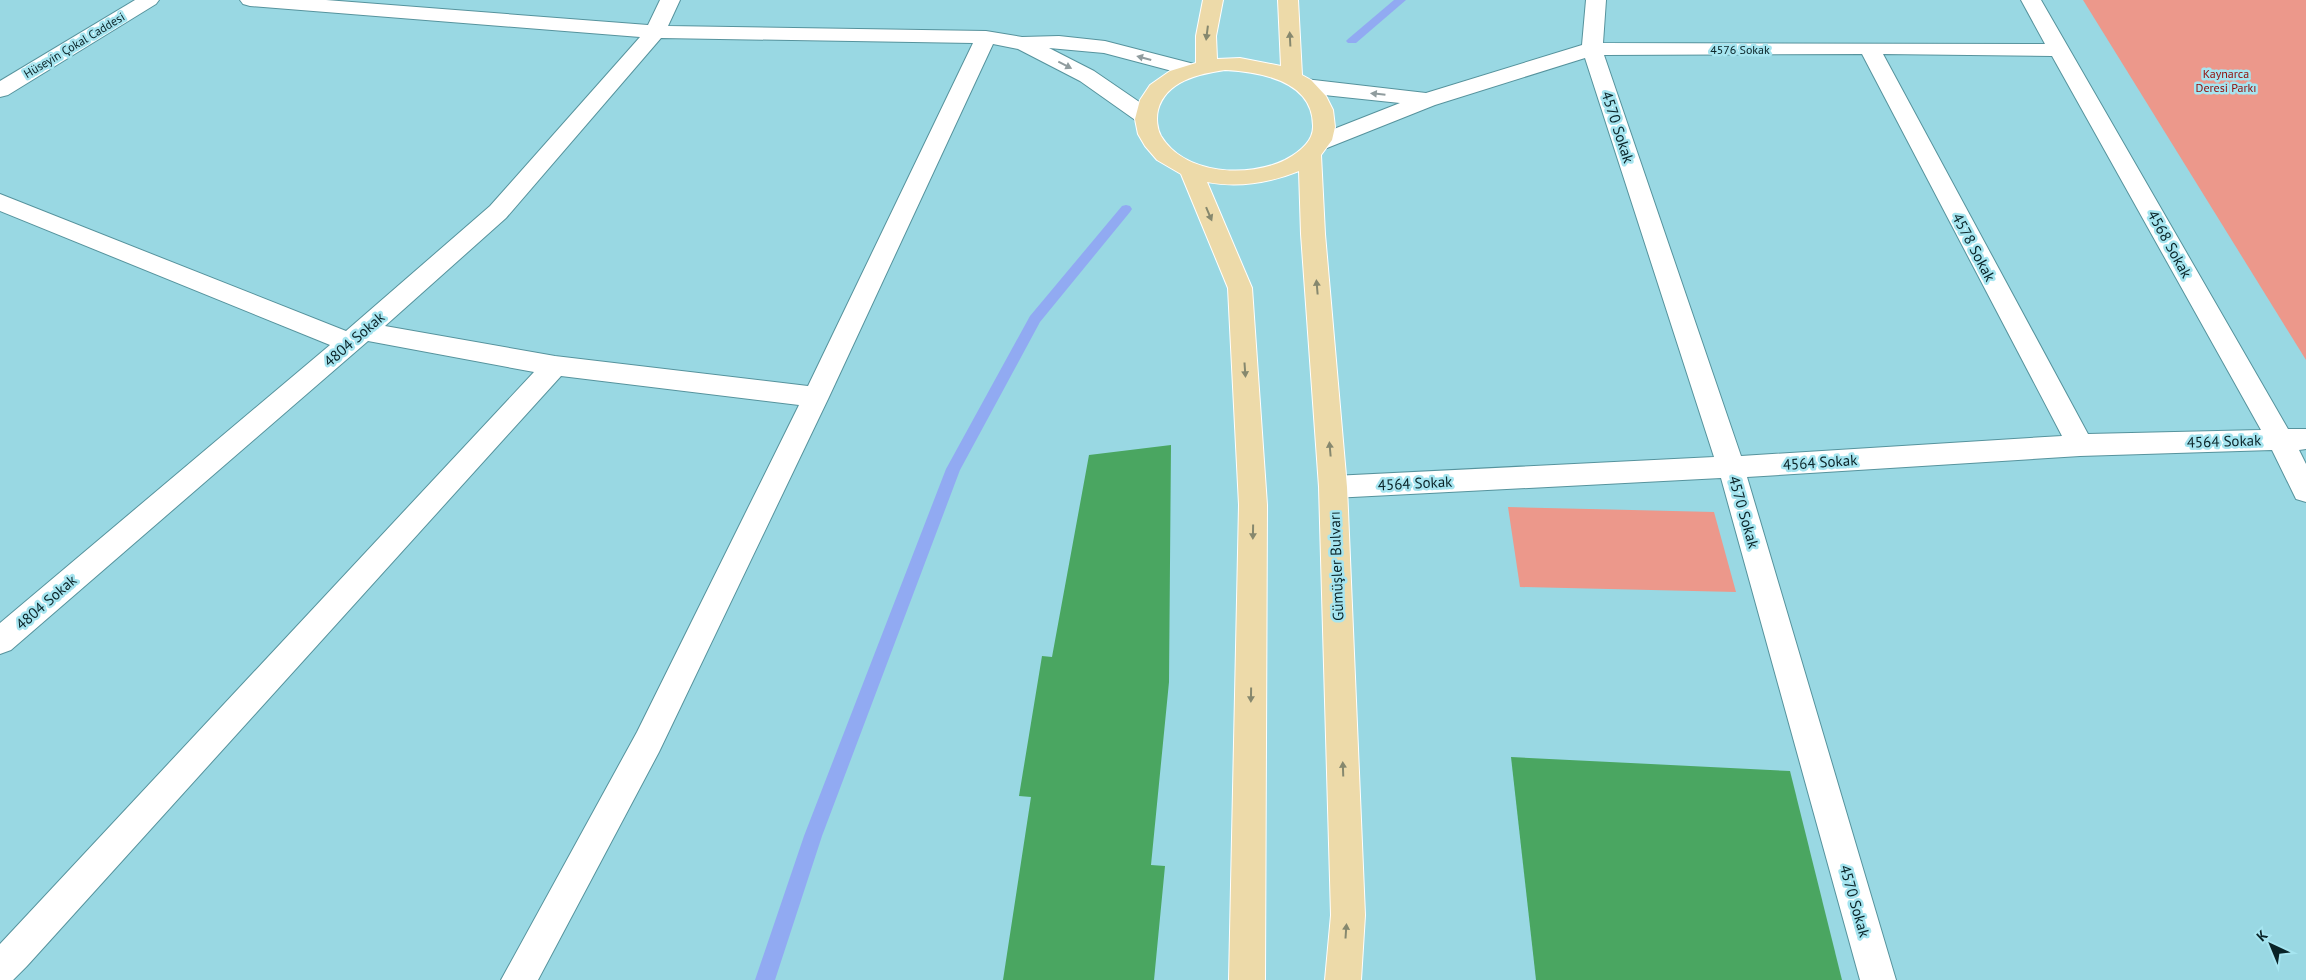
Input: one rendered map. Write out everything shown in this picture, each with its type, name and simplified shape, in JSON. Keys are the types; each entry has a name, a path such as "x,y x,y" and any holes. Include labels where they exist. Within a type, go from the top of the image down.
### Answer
{"main road":[{"path":"1199,68 1213,0"},
{"path":"1288,0 1298,82"},
{"path":"1224,64 1260,66 1298,82 1315,96 1322,107 1325,119 1324,131 1315,148 1283,170 1247,177 1227,177 1190,169 1162,152 1153,141 1147,129 1146,117 1148,106 1163,85 1199,68 1224,64"},
{"name":"Gümüşler Bulvarı","path":"1315,148 1313,234 1333,486 1348,915 1343,980"},
{"path":"1190,169 1240,288 1253,505 1247,980"}],"street":[{"name":"Hüseyin Çokal Caddesi","path":"0,90 149,0"},
{"path":"250,0 364,4 655,32 986,37 1022,43 1059,42 1105,47 1199,68"},
{"name":"4804 Sokak","path":"0,641 357,337 498,212 655,32 670,0"},
{"path":"1592,49 1596,0"},
{"name":"4568 Sokak","path":"2031,0 2293,439 2306,491"},
{"path":"520,980 648,742 816,397 986,37"},
{"path":"1022,43 1086,76 1146,117"},
{"name":"4576 Sokak","path":"1315,148 1427,100 1592,49 1869,48 2061,50"},
{"name":"4578 Sokak","path":"1869,48 2080,445"},
{"name":"4570 Sokak","path":"1592,49 1731,467 1878,980"},
{"name":"4576 Sokak","path":"1298,82 1427,100"},
{"path":"0,202 357,337 555,366 816,397"},
{"path":"0,968 16,954 555,366"},
{"name":"4564 Sokak","path":"1333,486 1731,467 2080,445 2293,439"}],"green space":[{"name":"Kaynarca Deresi Parkı","path":"2083,0 2306,0 2306,360"},
{"path":"1508,507 1714,512 1736,592 1520,587"}],"building":[{"path":"1171,445 1169,682 1151,865 1165,866 1154,980 1003,980 1031,797 1019,796 1042,656 1052,657 1089,455"},
{"path":"1511,757 1790,771 1842,980 1536,980"}],"waterway":[{"path":"1352,41 1401,0"},
{"path":"765,980 813,836 953,469 1035,319 1126,209"}]}
